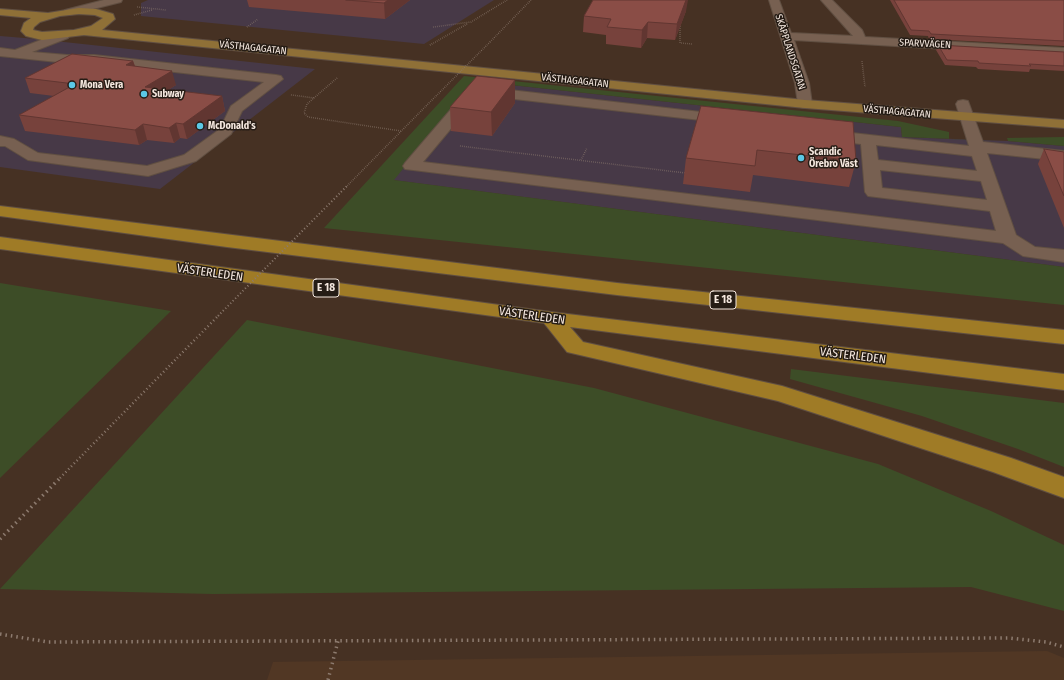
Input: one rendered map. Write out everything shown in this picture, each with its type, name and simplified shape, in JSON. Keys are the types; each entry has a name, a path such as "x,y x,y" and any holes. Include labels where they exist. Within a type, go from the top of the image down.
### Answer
{"highway":[{"name":"E 18","path":"0,211 227,242 601,287 1064,337"},
{"name":"VÄSTERLEDEN","path":"0,243 551,318 1064,382"},
{"path":"551,318 575,347 782,394 887,426 942,447 1002,465 1064,488"}],"main road":[{"path":"0,12 48,16"},
{"name":"VÄSTHAGAGATAN","path":"48,16 69,12 96,12 107,18 130,26 199,33 225,33"},
{"path":"27,28 36,20 48,16"},
{"path":"0,23 27,28 30,33 42,36 64,36 86,32 107,18"},
{"name":"VÄSTHAGAGATAN","path":"86,32 804,98 966,111 1064,112"},
{"name":"VÄSTHAGAGATAN","path":"285,39 313,44 804,98 867,97 1064,124"}],"street":[{"path":"69,12 117,0"},
{"path":"107,18 123,0"},
{"name":"SKÄPPLANDSGATAN","path":"774,0 804,98"},
{"path":"826,0 858,33 860,40"},
{"path":"0,48 15,41 27,28"},
{"path":"0,61 38,44 64,36"},
{"name":"SPARVVÄGEN","path":"786,36 1064,52"},
{"path":"0,52 67,59 94,59 276,79 210,127 185,148 169,156 148,159 42,146 15,135 0,136"},
{"path":"742,121 475,90 411,166 1008,238 1030,252 1064,256"},
{"path":"0,141 9,142 34,157 148,171 190,158 226,131 236,109"},
{"path":"966,111 1008,238"},
{"path":"807,133 868,140 1064,156"},
{"path":"868,140 877,222"},
{"path":"871,164 988,177"},
{"path":"874,192 998,207"}],"path":[{"path":"429,46 507,0"},
{"path":"0,539 531,0"},
{"path":"136,7 166,10"},
{"path":"128,16 154,9"},
{"path":"680,21 680,43 692,44"},
{"path":"433,26 471,22"},
{"path":"860,40 867,97"},
{"path":"338,78 307,104 304,109 304,113 308,117 319,120 401,131"},
{"path":"431,143 686,173"},
{"path":"581,160 587,148"},
{"path":"0,634 48,642 1009,638 1046,642 1064,647"},
{"path":"328,680 338,641"}],"shaded area":[{"path":"148,0 494,0 424,44 141,16 141,3"},
{"path":"0,36 315,69 160,189 0,167"},
{"path":"474,81 901,127 902,137 1008,141 1064,146 1064,267 393,180"},
{"path":"1047,651 1064,658 1064,680 267,680 273,662"}],"green space":[{"path":"464,76 898,121 949,132 949,139 902,137 901,127 474,81 394,180 1064,267 1064,305 324,228"},
{"path":"1064,137 1064,146 1008,141 1007,138"},
{"path":"0,283 171,311 0,478"},
{"path":"247,320 594,388 878,464 991,511 1064,545 1064,611 971,587 213,594 0,589"},
{"path":"791,369 1064,403 1064,467 1018,449 922,416 790,379"}],"building":[{"path":"346,0 388,0 384,3"},
{"path":"593,0 686,0 677,24 648,22 642,30 607,27 611,19 584,16"},
{"path":"894,0 1064,0 1064,41 931,34 929,31 911,30"},
{"path":"938,45 1064,52 1064,66 1029,64 1031,66 979,63 978,61 947,60"},
{"path":"72,54 133,61 126,65 172,71 145,87 222,96 183,124 176,123 169,128 143,124 135,130 19,115 75,84 25,78"},
{"path":"477,76 515,80 491,112 450,107"},
{"path":"701,106 853,122 856,161 757,150 755,166 686,158"},
{"path":"1044,149 1064,152 1064,196"}],"place":[{"name":"Mona Vera","path":"72,85"},
{"name":"Subway","path":"144,94"},
{"name":"McDonald's","path":"200,126"},
{"name":"Scandic Örebro Väst","path":"801,158"}]}
